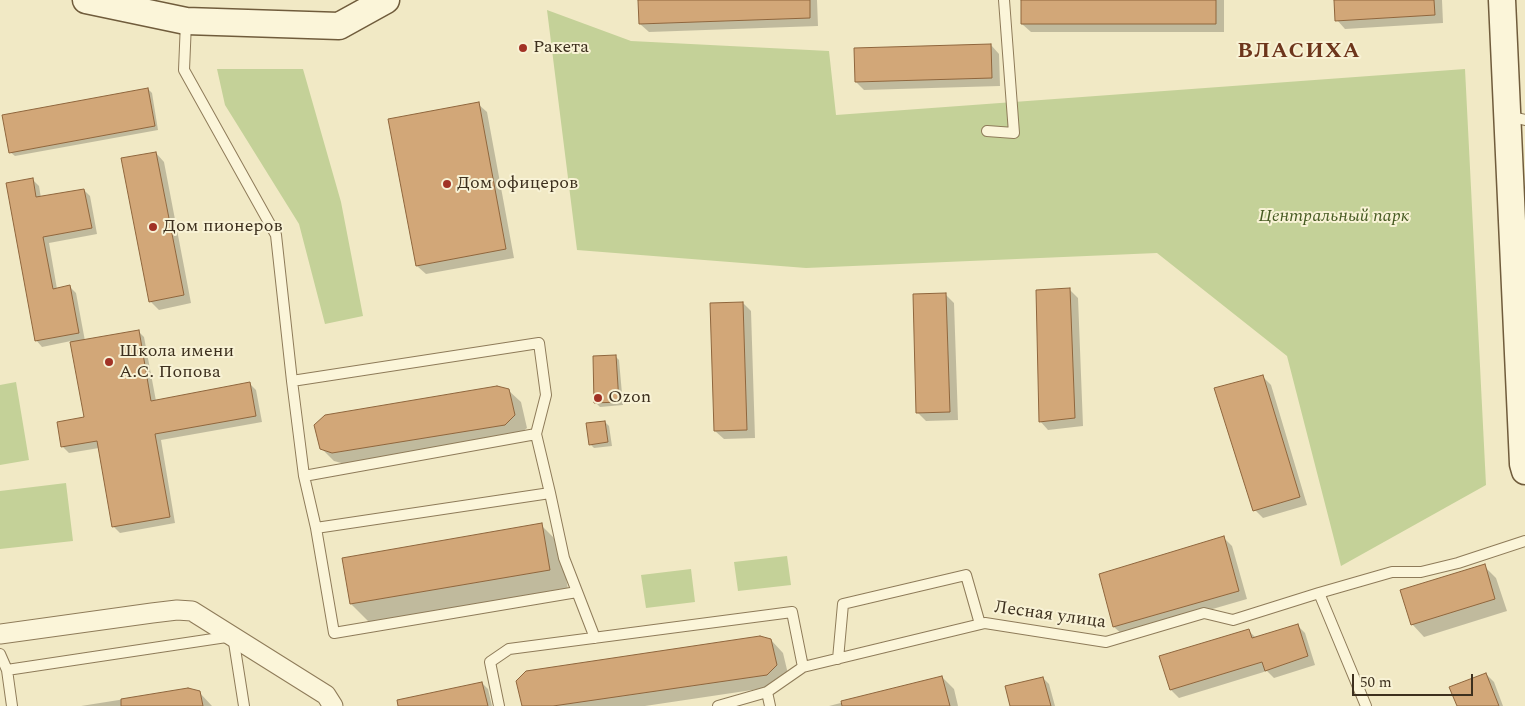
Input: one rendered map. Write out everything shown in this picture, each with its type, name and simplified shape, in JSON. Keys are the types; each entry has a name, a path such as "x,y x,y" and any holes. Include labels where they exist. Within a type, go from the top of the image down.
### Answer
{"street":[{"path":"86,0 186,21 339,26 386,0"},
{"path":"1502,0 1516,118 1523,464 1525,471"},
{"path":"0,634 177,610 192,610 326,694 332,706"}],"lane":[{"path":"987,131 1014,134 1004,0"},
{"path":"186,21 184,70 276,235 304,476 316,528 334,633 577,592"},
{"path":"292,381 539,343 546,395 536,434 564,558 595,638"},
{"path":"304,476 536,434"},
{"path":"316,528 550,493"},
{"name":"Лесная улица","path":"803,668 985,622 1106,642 1204,613 1233,620 1392,572 1421,572 1458,563 1525,540"},
{"path":"838,659 843,604 966,575 980,624"},
{"path":"1319,593 1366,706"},
{"path":"499,706 490,662 509,649 792,612 803,668 768,692 720,706"},
{"path":"7,670 233,636 244,706"},
{"path":"0,654 7,670 12,706"},
{"path":"768,692 770,706"}],"green space":[{"name":"Центральный парк","path":"547,10 631,41 829,51 836,115 1465,69 1486,485 1341,566 1287,356 1157,253 806,268 577,250"},
{"path":"217,69 303,69 341,202 363,316 325,324 299,224 225,105"},
{"path":"16,382 29,460 0,465 0,385"},
{"path":"66,483 73,541 0,549 0,491"},
{"path":"787,556 791,585 738,591 734,562"},
{"path":"691,569 695,602 646,608 641,575"}],"building":[{"path":"638,0 810,0 810,18 639,24"},
{"path":"1021,0 1216,0 1216,24 1021,24"},
{"path":"1334,0 1434,0 1435,15 1335,21"},
{"path":"991,44 992,78 855,82 854,48"},
{"path":"148,88 155,126 9,153 2,115"},
{"name":"Дом офицеров","path":"479,102 506,249 416,266 388,119"},
{"name":"Дом пионеров","path":"156,152 184,295 149,302 121,158"},
{"path":"33,178 36,197 84,189 92,228 43,237 53,289 70,285 79,333 35,341 6,183"},
{"path":"1070,288 1075,418 1039,422 1036,290"},
{"path":"946,293 950,412 916,413 913,294"},
{"path":"743,302 747,430 714,431 710,303"},
{"name":"Школа имени А.С. Попова","path":"139,330 151,401 250,382 256,416 155,434 170,517 112,527 97,441 61,447 57,422 84,417 70,342"},
{"path":"616,355 619,402 594,403 593,356"},
{"path":"1263,375 1300,497 1253,511 1214,388"},
{"path":"497,386 509,389 515,415 505,425 332,453 320,449 314,425 325,415"},
{"path":"605,421 608,442 589,445 586,423"},
{"path":"542,523 550,570 350,604 342,558"},
{"path":"1224,536 1239,591 1113,627 1099,574"},
{"path":"1485,564 1495,599 1411,625 1400,590"},
{"path":"1298,624 1308,656 1265,671 1262,662 1170,690 1159,656 1249,629 1252,638"},
{"path":"760,636 771,639 777,665 767,675 553,706 522,706 516,681 526,671"},
{"path":"1486,673 1499,706 1457,706 1449,687"},
{"path":"942,676 950,706 842,706 841,701"},
{"path":"1043,677 1051,706 1010,706 1005,686"},
{"path":"482,682 488,706 398,706 397,700"},
{"path":"188,688 200,691 203,706 121,706 121,699"}],"place":[{"name":"Ракета","path":"523,48"},
{"name":"Дом офицеров","path":"447,184"},
{"name":"Дом пионеров","path":"153,227"},
{"name":"Школа имени А.С. Попова","path":"109,362"},
{"name":"Ozon","path":"598,398"}],"district":[{"name":"ВЛАСИХА","path":"1299,53"}]}
